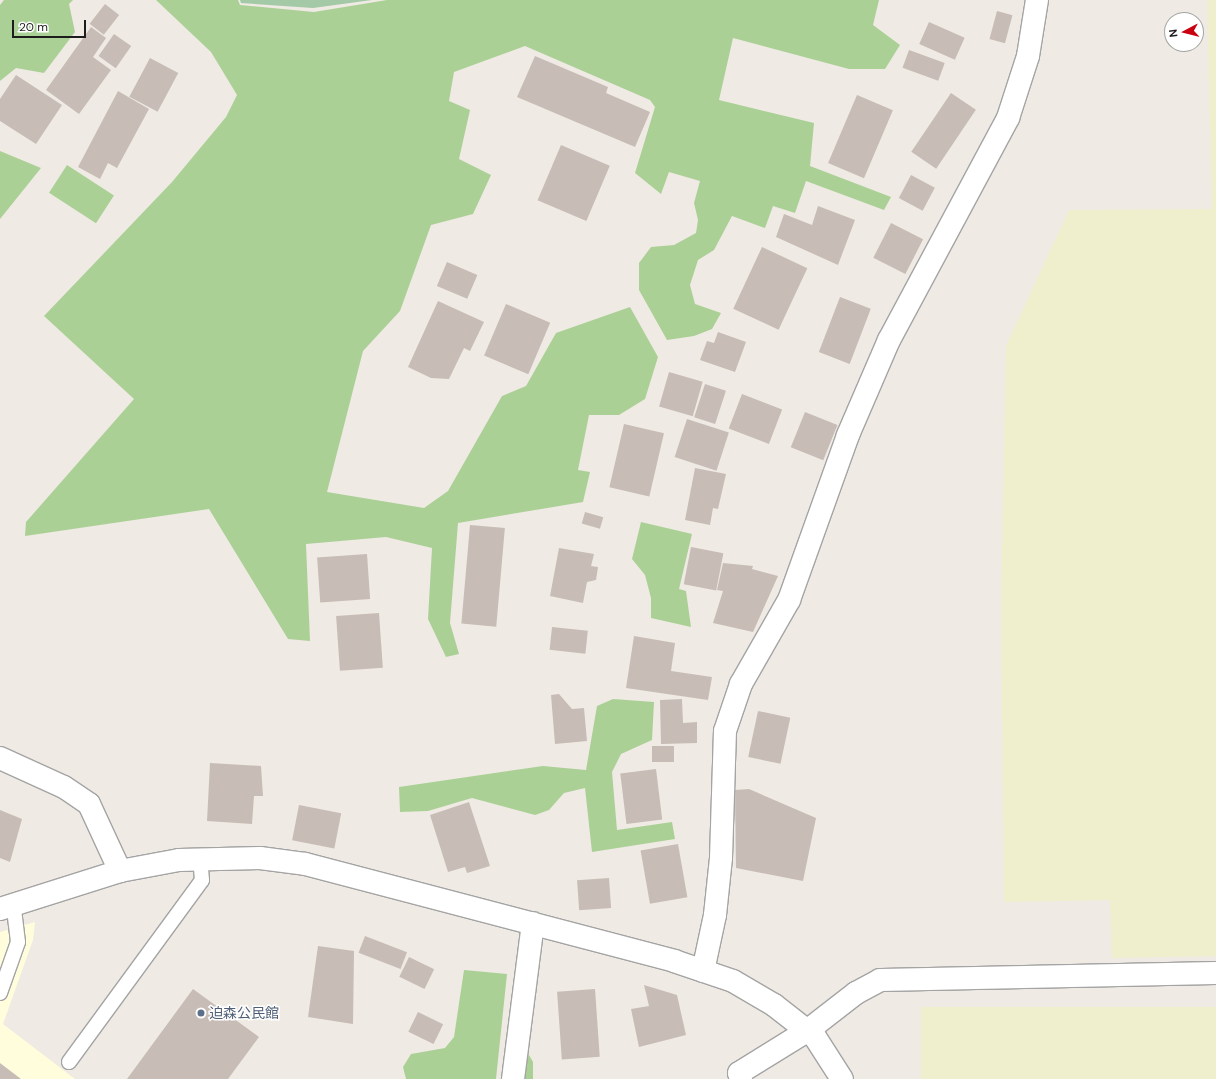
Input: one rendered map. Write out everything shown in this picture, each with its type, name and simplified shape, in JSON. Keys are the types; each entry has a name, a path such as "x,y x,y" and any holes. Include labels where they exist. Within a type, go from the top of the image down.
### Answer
{"street":[{"path":"703,971 715,915 721,858 724,731 741,684 789,600 848,435 889,340 1008,118 1028,56 1037,0"},
{"path":"0,758 64,787 88,804 120,871"},
{"path":"7,906 120,871 200,859 260,858 305,864 533,923 703,971 733,981 774,1005 807,1032 842,1079"},
{"path":"513,1079 533,923"},
{"path":"741,1079 739,1073 807,1032 856,994 880,980 1216,973"}],"lane":[{"path":"69,1062 202,880 200,859"},
{"path":"0,993 18,942 7,906"}],"shaded area":[{"path":"35,922 33,940 3,1024 75,1079 0,1079 0,932"}],"green space":[{"path":"4,0 73,0 69,4 75,32 44,73 16,68 0,81 0,5"},
{"path":"156,0 238,0 240,5 314,12 387,0 879,0 873,25 900,45 885,69 849,69 733,38 719,100 814,123 810,166 891,197 884,210 806,181 795,213 773,206 765,228 732,216 714,250 698,260 690,285 695,304 721,313 712,329 694,336 667,340 639,290 639,263 651,247 674,245 696,233 698,220 694,203 700,181 669,172 661,194 635,173 655,107 650,100 525,46 454,72 449,101 470,110 459,159 491,175 473,214 431,225 400,311 363,351 327,492 424,508 448,491 502,396 526,386 556,333 630,307 658,357 645,399 619,415 589,415 578,470 590,472 583,502 458,523 450,623 459,654 446,657 428,619 432,548 386,537 306,544 310,641 288,639 209,509 25,536 26,522 134,399 44,316 172,182 226,117 237,95 211,52"},
{"path":"240,0 372,0 313,8 241,3"},
{"path":"1207,0 1216,0 1216,956 1112,958 1110,900 1004,902 1001,606 1006,346 1069,210 1212,209"},
{"path":"0,151 41,168 0,219"},
{"path":"67,165 114,195 96,223 49,193"},
{"path":"641,522 692,534 679,589 686,591 691,627 651,618 651,598 645,575 632,559"},
{"path":"613,699 654,702 652,740 621,754 612,772 617,830 672,822 675,839 592,852 585,788 564,793 549,810 535,815 472,798 428,811 400,812 399,787 543,766 586,770 597,706"},
{"path":"464,970 507,974 496,1079 406,1079 403,1067 411,1054 445,1048 454,1037"},
{"path":"921,1007 1216,1007 1216,1079 921,1079"},
{"path":"529,1055 533,1062 533,1079 521,1079 524,1056"}],"building":[{"path":"105,4 119,15 104,35 90,24"},
{"path":"997,11 1012,15 1005,43 989,39"},
{"path":"929,22 965,38 955,60 919,44"},
{"path":"91,27 106,38 93,57 111,70 79,114 46,90"},
{"path":"114,34 131,46 116,68 99,56"},
{"path":"909,50 945,63 938,81 903,68"},
{"path":"535,56 608,87 606,93 650,112 635,147 517,97"},
{"path":"150,58 178,73 158,112 129,97"},
{"path":"16,75 62,105 36,144 0,121 0,99"},
{"path":"118,91 149,109 117,168 108,163 100,179 78,167"},
{"path":"951,93 976,110 936,169 911,152"},
{"path":"857,95 893,110 864,178 828,163"},
{"path":"561,145 610,166 586,221 538,200"},
{"path":"911,175 935,188 923,211 899,198"},
{"path":"818,206 855,220 838,265 776,237 784,214 812,225"},
{"path":"891,223 923,239 905,274 873,258"},
{"path":"762,247 807,268 779,330 733,309"},
{"path":"447,262 477,275 467,299 437,286"},
{"path":"840,297 871,309 850,364 819,352"},
{"path":"438,301 484,322 470,351 464,348 449,379 431,378 408,367"},
{"path":"506,304 550,323 528,374 484,356"},
{"path":"718,332 746,342 735,372 700,360 707,341 714,343"},
{"path":"669,372 703,382 693,416 659,407"},
{"path":"705,384 726,391 715,424 694,417"},
{"path":"742,394 782,409 769,444 729,429"},
{"path":"805,412 837,425 823,460 791,447"},
{"path":"687,419 729,433 716,471 675,457"},
{"path":"624,424 664,433 649,497 609,487"},
{"path":"695,468 726,474 718,509 713,508 710,525 685,520"},
{"path":"585,512 603,517 600,529 582,524"},
{"path":"470,525 505,528 496,627 461,624"},
{"path":"691,547 723,553 716,591 684,584"},
{"path":"559,548 594,554 591,566 598,567 596,580 587,582 583,603 550,596"},
{"path":"367,554 370,599 320,602 317,557"},
{"path":"723,563 753,566 752,569 778,576 753,632 713,623 723,591 717,590"},
{"path":"379,613 383,668 340,671 336,616"},
{"path":"552,627 588,631 585,654 550,650"},
{"path":"634,636 675,643 671,671 712,677 708,700 626,688"},
{"path":"559,694 572,709 584,708 587,741 555,744 551,695"},
{"path":"682,699 683,723 697,722 697,743 661,744 660,700"},
{"path":"758,711 790,718 781,764 748,757"},
{"path":"652,746 674,746 674,762 652,762"},
{"path":"210,763 261,766 263,796 254,796 252,824 207,821"},
{"path":"656,769 662,820 626,824 620,773"},
{"path":"749,789 816,818 803,881 736,868 735,790"},
{"path":"469,802 490,866 467,873 465,867 448,872 430,815"},
{"path":"299,805 341,813 334,849 292,840"},
{"path":"0,810 22,819 10,862 0,858"},
{"path":"678,844 687,897 650,904 641,851"},
{"path":"609,878 611,908 579,910 577,880"},
{"path":"365,936 407,952 401,969 359,953"},
{"path":"318,946 354,951 353,1024 308,1017"},
{"path":"409,957 434,969 425,989 399,977"},
{"path":"644,985 677,995 686,1035 639,1047 631,1009 649,1006"},
{"name":"迫森公民館","path":"193,989 259,1037 228,1079 127,1079"},
{"path":"595,989 600,1057 562,1059 557,992"},
{"path":"418,1012 443,1024 434,1044 408,1032"},
{"path":"0,1063 21,1079 0,1079"}],"place":[{"name":"迫森公民館","path":"201,1013"}]}
